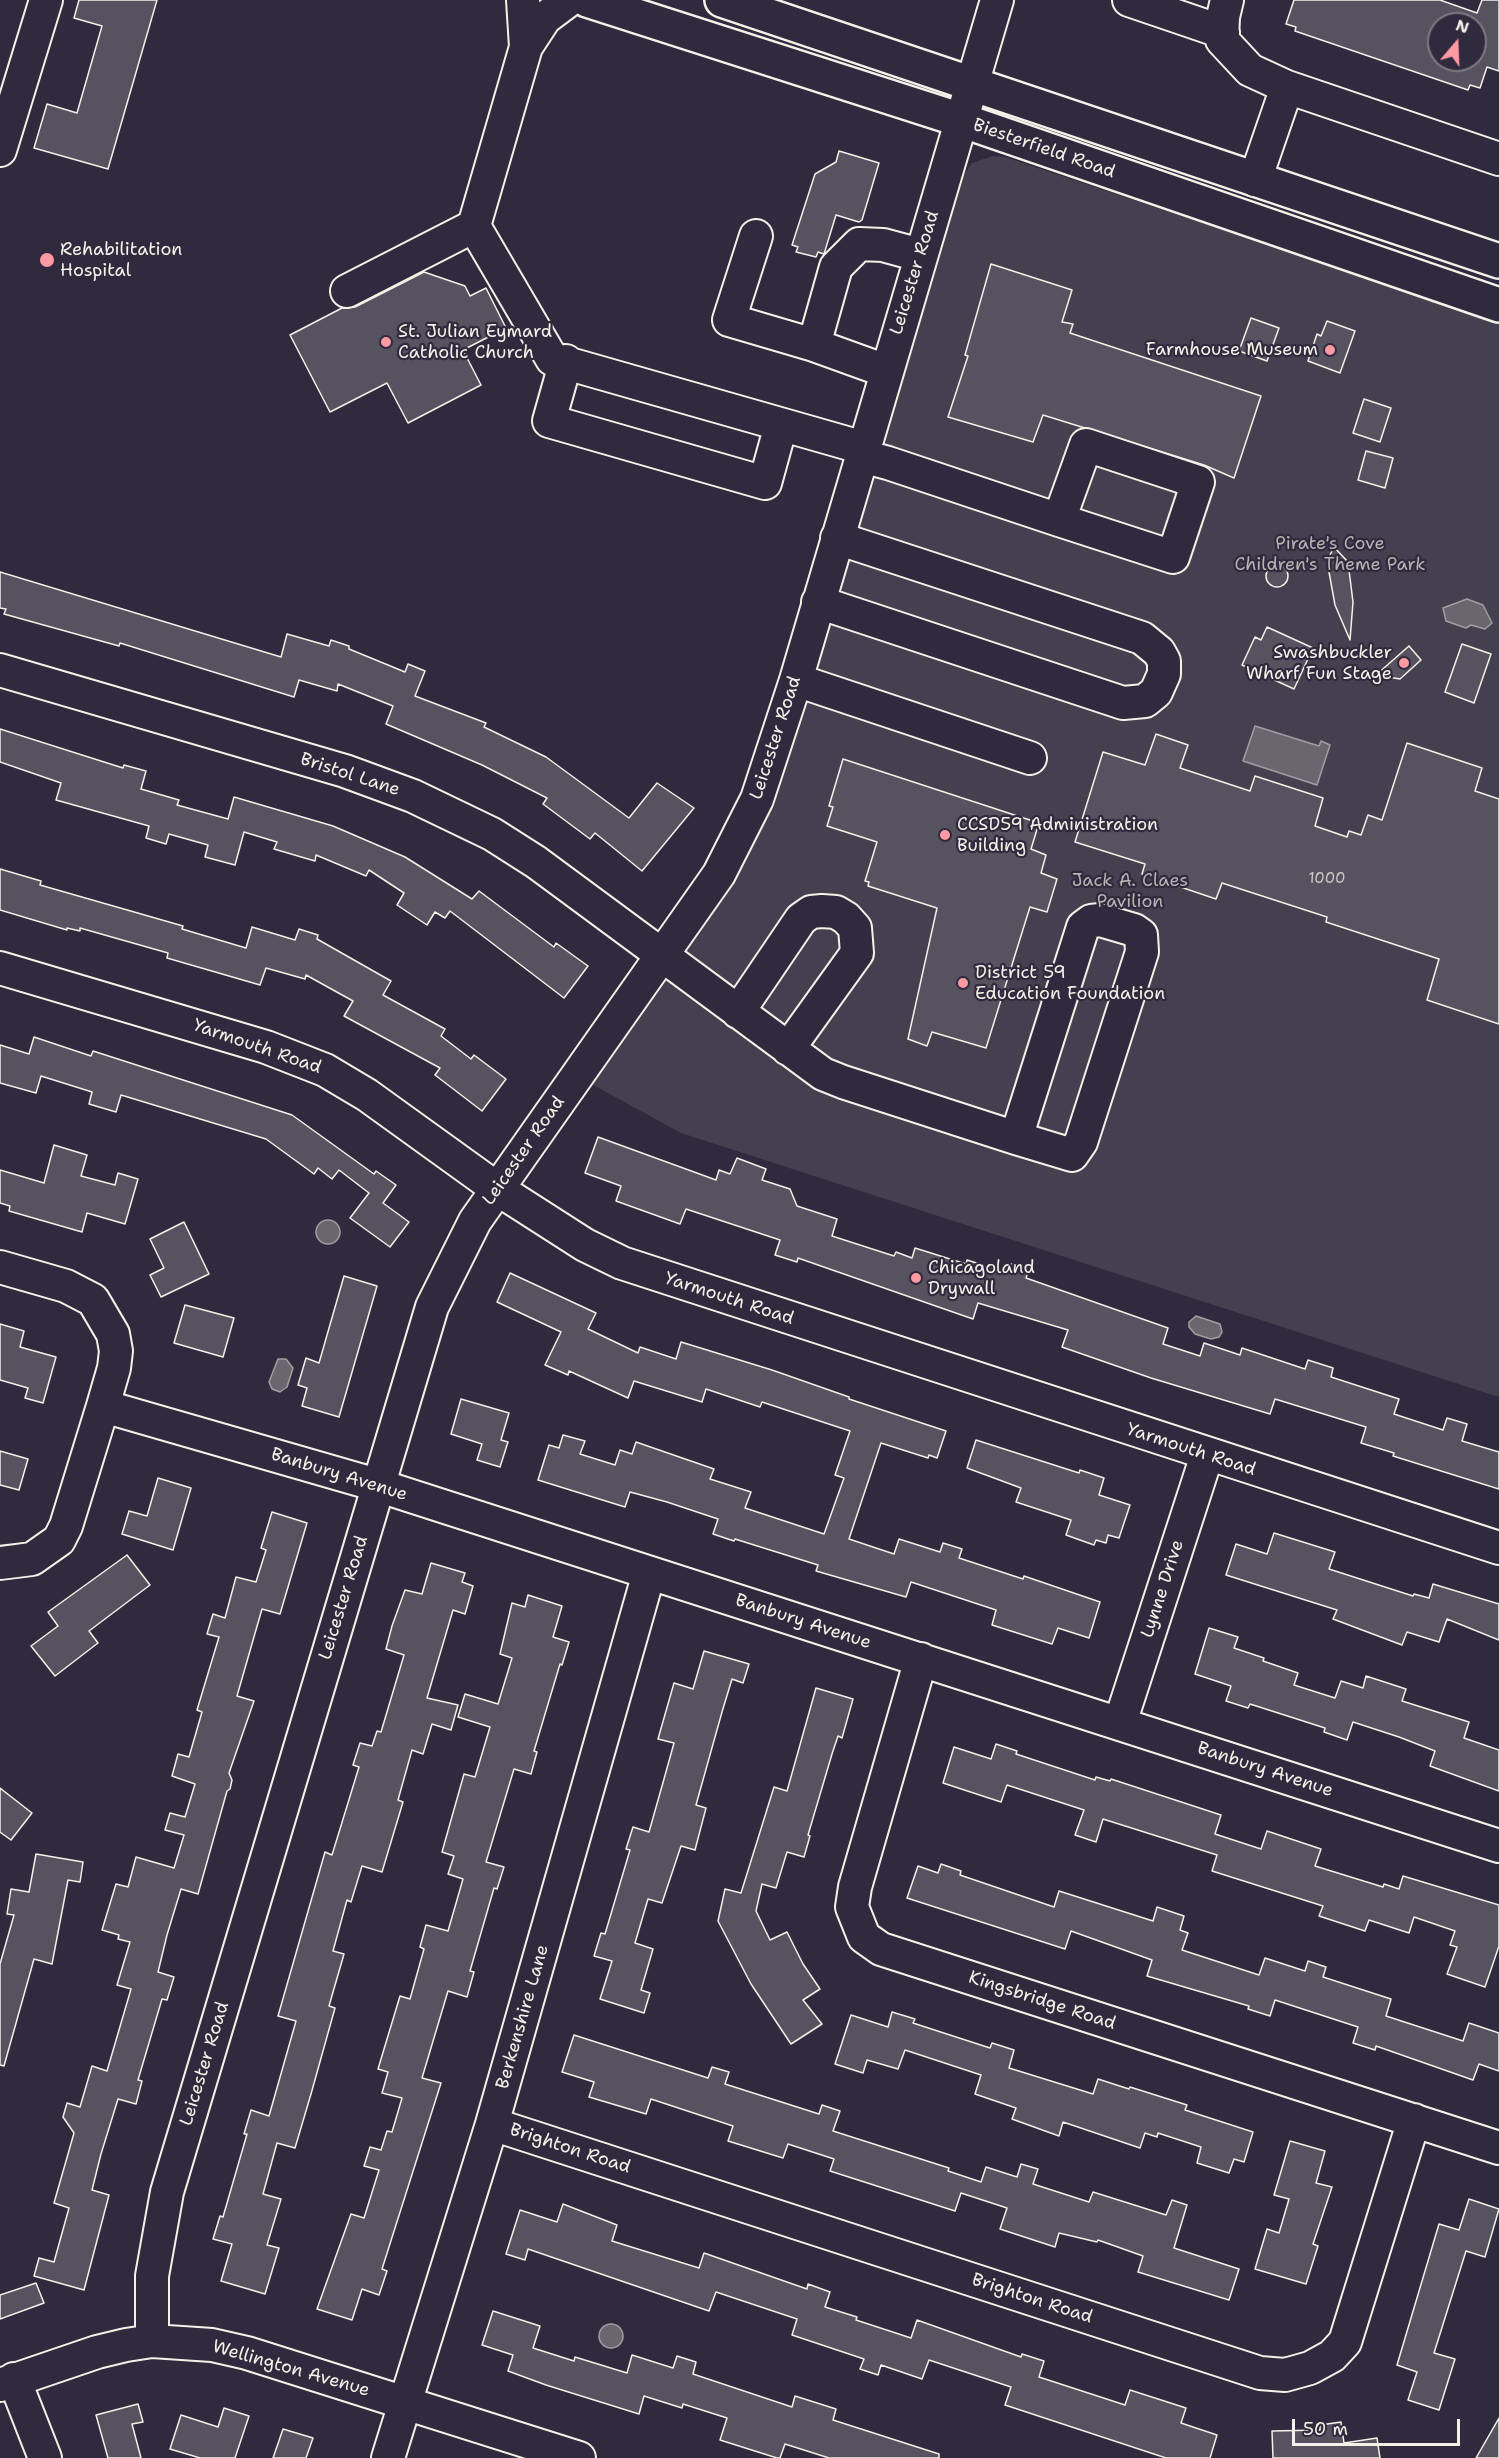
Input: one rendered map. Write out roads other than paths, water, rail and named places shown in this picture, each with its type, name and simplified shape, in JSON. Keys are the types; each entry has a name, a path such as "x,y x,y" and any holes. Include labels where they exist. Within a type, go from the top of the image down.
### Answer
{"main road":[{"name":"Biesterfield Road","path":"587,0 961,120 1499,305"},
{"path":"722,0 1499,261"}],"street":[{"path":"0,150 46,0"},
{"path":"523,0 526,47"},
{"path":"347,291 474,226 526,47 545,18 569,0"},
{"name":"Leicester Road","path":"152,2342 152,2276 166,2192 432,1307 475,1221 496,1188 663,957 719,874 741,835 757,799 796,680 997,0"},
{"path":"1129,0 1222,32"},
{"path":"1227,0 1222,17 1222,40 1250,70 1287,87 1499,159"},
{"path":"1255,180 1287,87"},
{"path":"474,226 552,358 781,425 1059,520 1173,557 1198,482 1086,445 1059,520"},
{"path":"756,236 729,320 814,345 886,371"},
{"path":"814,345 836,267 859,244 883,245 920,255"},
{"path":"566,361 549,422 765,483 781,425"},
{"path":"818,602 1122,703 1145,701 1156,692 1164,674 1164,661 1159,652 1142,639 837,538"},
{"name":"Bristol Lane","path":"0,670 345,771 413,796 492,834 536,862 824,1074 843,1082 1016,1138 1072,1155 1081,1142 1142,952 1141,936 1134,930 1100,920 1091,921 1083,927 1016,1138"},
{"path":"796,680 1030,758"},
{"path":"738,1012 801,919 811,912 822,911 836,912 846,918 855,928 857,953 788,1049"},
{"name":"Yarmouth Road","path":"0,968 266,1047 325,1070 367,1095 496,1188 585,1245 622,1263 1499,1548"},
{"path":"0,1267 66,1286 93,1300 113,1334 116,1351 114,1368 103,1406 66,1526 59,1540 32,1559 0,1563"},
{"name":"Banbury Avenue","path":"103,1406 377,1485 1499,1846"},
{"name":"Lynne Drive","path":"1120,1723 1207,1455"},
{"name":"Berkenshire Lane","path":"388,2458 492,2124 649,1572"},
{"name":"Kingsbridge Road","path":"921,1659 855,1887 852,1907 864,1937 881,1949 1499,2148"},
{"name":"Brighton Road","path":"492,2124 1260,2373 1285,2375 1310,2368 1332,2356 1345,2342 1414,2120"},
{"name":"Wellington Avenue","path":"7,2382 97,2352 152,2342 212,2344 579,2458"},
{"path":"7,2382 45,2458"}],"place":[{"name":"Rehabilitation Hospital","path":"47,260"},
{"name":"St. Julian Eymard Catholic Church","path":"386,342"},
{"name":"Farmhouse Museum","path":"1330,350"},
{"name":"Swashbuckler Wharf Fun Stage","path":"1404,663"},
{"name":"CCSD59 Administration Building","path":"945,835"},
{"name":"District 59 Education Foundation","path":"963,983"},
{"name":"Chicagoland Drywall","path":"916,1278"}],"park label":[{"name":"Pirate's Cove Children's Theme Park","path":"1330,554"},
{"name":"Jack A. Claes Pavilion","path":"1130,891"}]}
